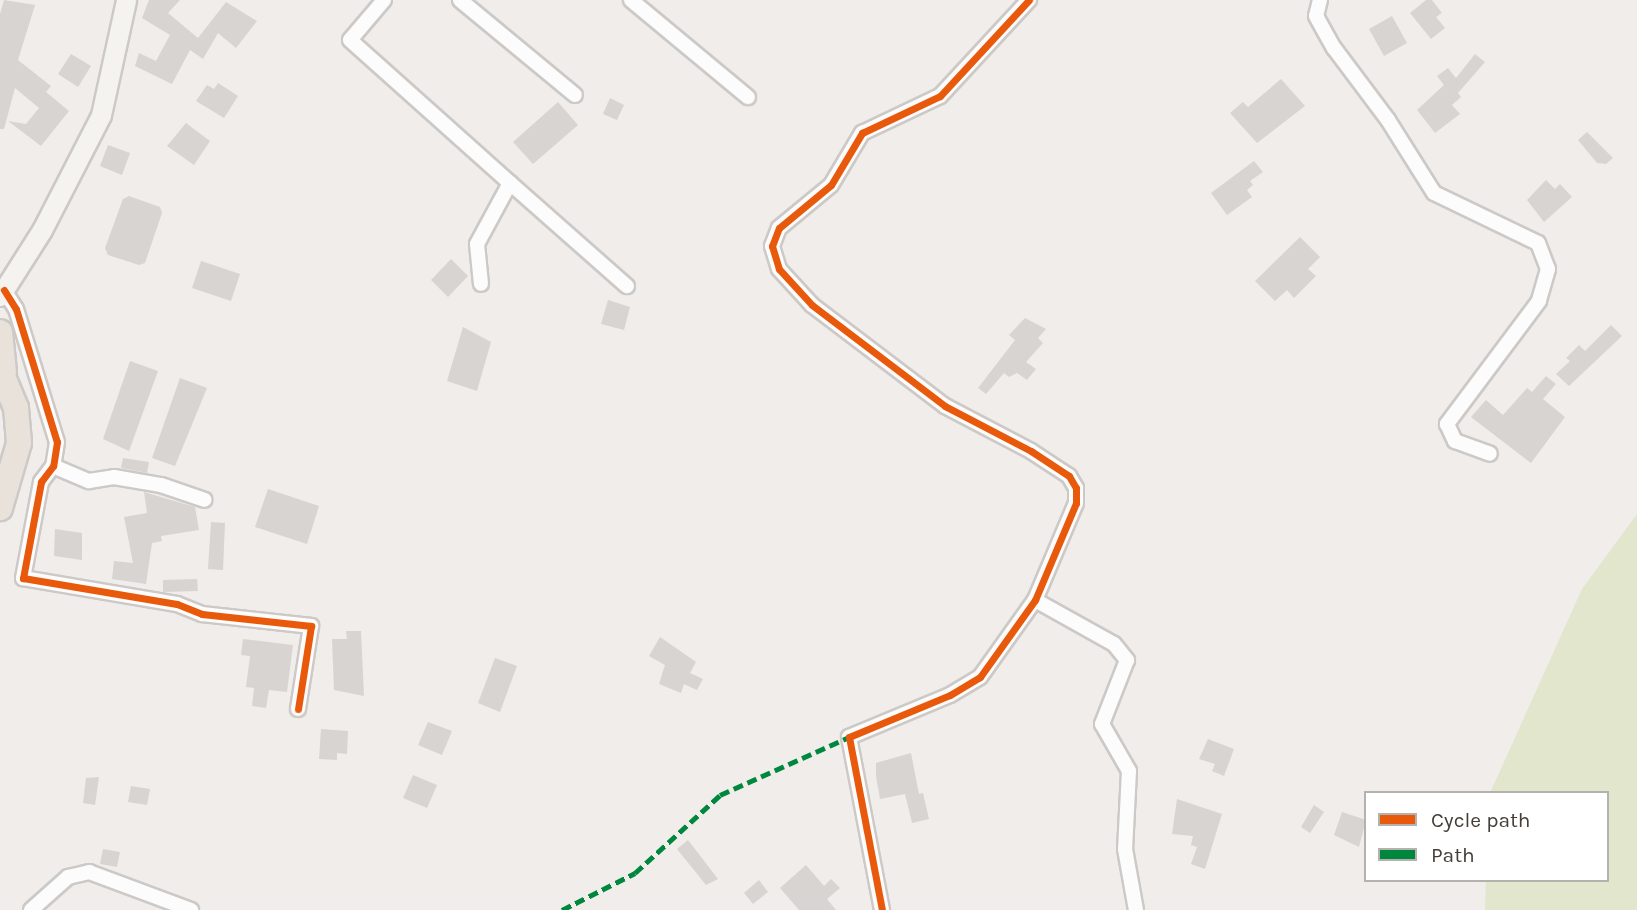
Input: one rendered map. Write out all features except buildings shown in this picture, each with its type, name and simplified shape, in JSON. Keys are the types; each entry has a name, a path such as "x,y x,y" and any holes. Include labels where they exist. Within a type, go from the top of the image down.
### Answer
{"highway":[{"path":"0,332 2,370 18,415 5,414 18,457 0,508"}],"street":[{"path":"127,0 101,115 48,218 2,293 16,309 53,420 57,442 53,466 41,482 23,578 177,604 202,614 310,625 298,709"},
{"path":"384,0 350,40 627,286"},
{"path":"460,0 575,95"},
{"path":"631,0 748,97"},
{"path":"882,910 849,737 950,695 979,677 1035,600 1076,503 1076,488 1069,476 1031,451 945,406 812,305 779,269 772,246 779,228 831,185 862,133 940,96 1029,0"},
{"path":"1320,0 1316,16 1334,48 1388,120 1434,193 1538,243 1548,269 1539,302 1447,424 1455,441 1490,454"},
{"path":"481,284 477,244 510,183"},
{"path":"53,466 89,481 114,477 205,500"},
{"path":"1035,600 1114,644 1127,660 1102,724 1129,771 1125,849 1136,910"},
{"path":"31,910 68,877 89,872 191,910"}],"green space":[{"path":"1637,514 1637,910 1485,910 1486,882 1609,882 1609,791 1491,791 1582,589"}],"marked path":[{"path":"562,910 635,873 720,795 849,737"}],"cycle path":[{"path":"882,910 849,737 950,695 980,677 1035,600 1076,503 1076,488 1069,476 1031,451 945,406 812,305 779,269 772,246 779,228 831,185 862,133 940,96 1029,0"},
{"path":"4,290 16,309 57,442 53,466 41,482 23,578 177,604 202,614 311,626 298,709"}]}
